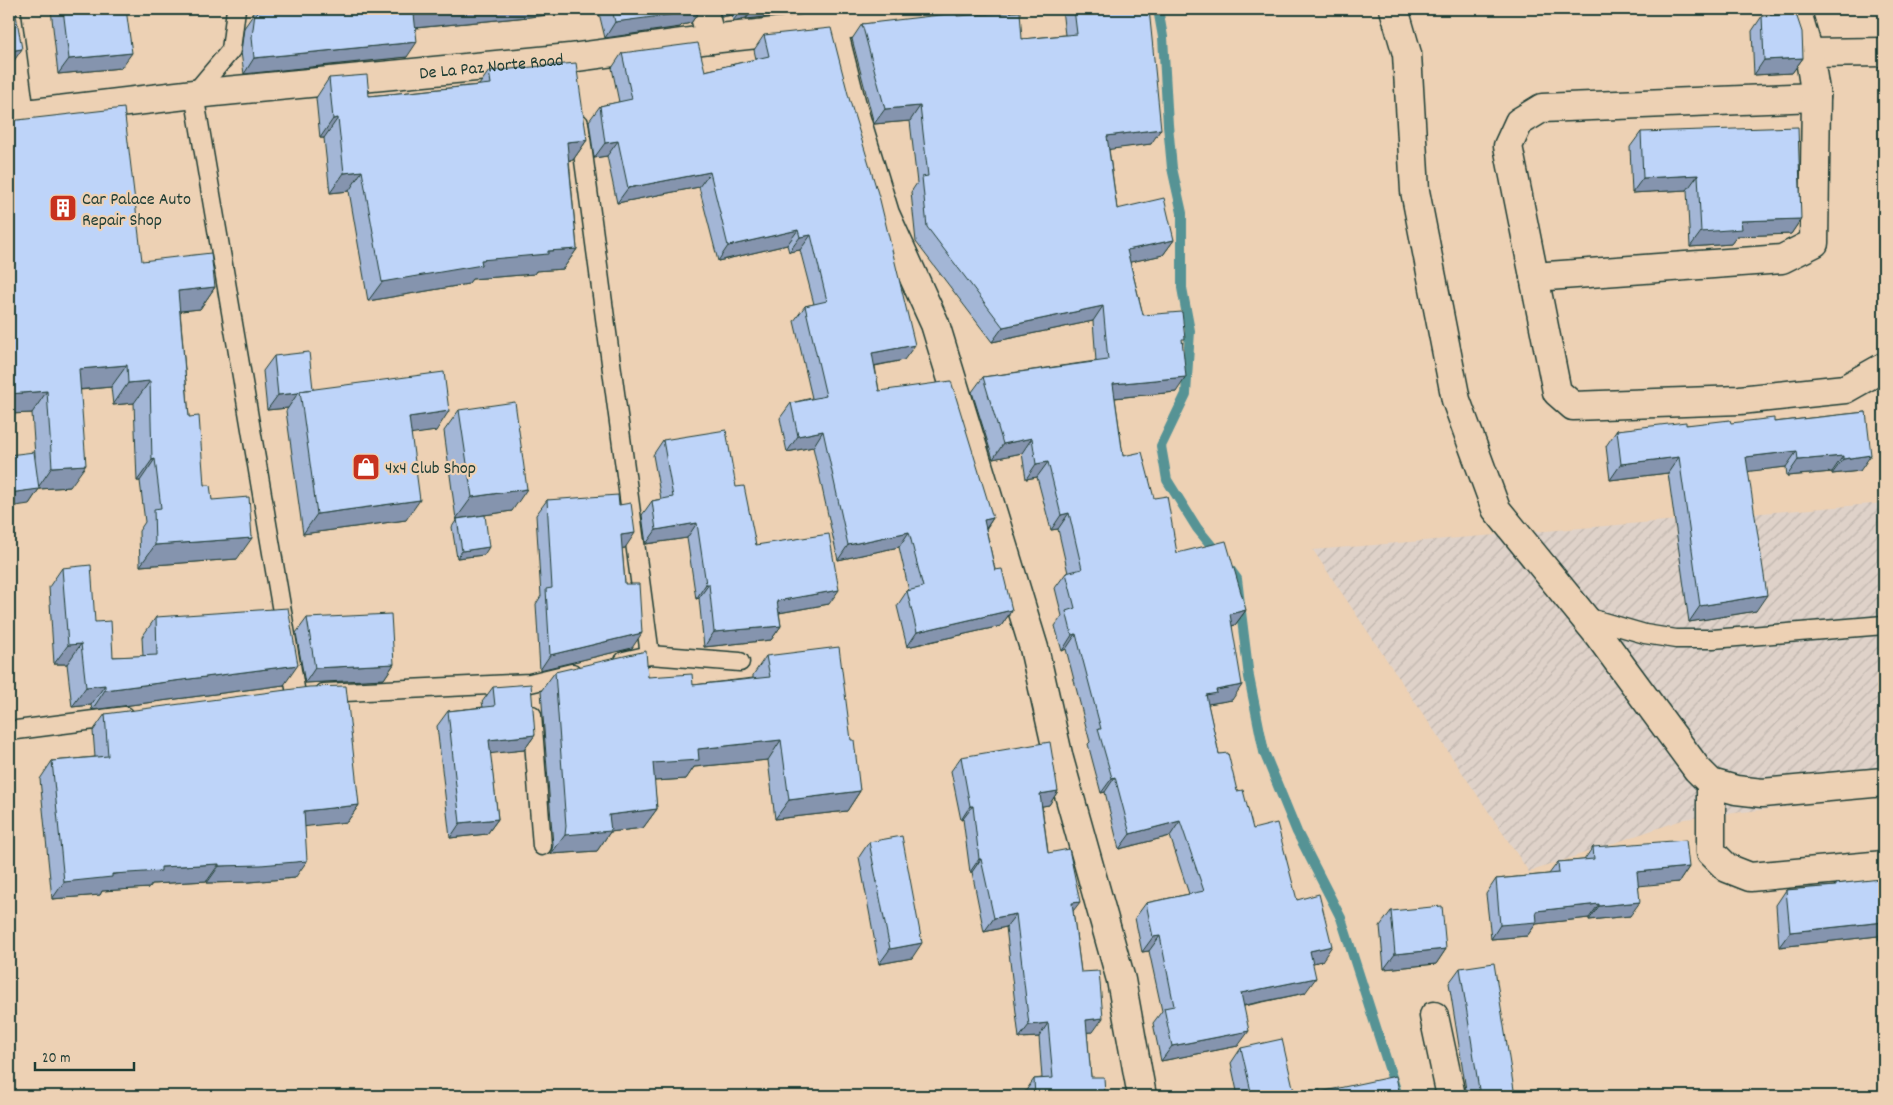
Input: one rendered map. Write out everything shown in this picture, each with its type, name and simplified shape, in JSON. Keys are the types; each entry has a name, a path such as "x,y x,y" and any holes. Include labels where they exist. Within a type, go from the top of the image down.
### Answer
{"street":[{"path":"703,9 711,40"},
{"name":"De La Paz Norte Road","path":"17,115 194,94 572,68 711,40 973,9"},
{"path":"1394,9 1407,54 1415,191 1456,400 1496,509 1584,617 1697,768 1711,783 1736,790 1762,793 1884,782"},
{"path":"1534,277 1782,259 1814,243 1816,97 1809,53 1796,9"},
{"path":"832,26 853,109 885,214 935,324 1034,648 1059,759 1121,980 1142,1096"},
{"path":"1809,53 1884,52"},
{"path":"1816,97 1542,108 1519,122 1508,146 1557,392 1573,406 1740,400 1845,389 1884,367"},
{"path":"1711,783 1711,852 1726,868 1750,877 1884,865"},
{"path":"1434,1016 1451,1096"}],"lane":[{"path":"11,9 17,115"},
{"path":"236,9 231,50 194,94 296,694"},
{"path":"577,108 650,655"},
{"path":"1584,617 1636,632 1676,639 1713,639 1884,625"},
{"path":"603,666 650,655 740,662"},
{"path":"276,696 530,683 585,670"},
{"path":"530,683 542,846"},
{"path":"9,731 138,714"}],"shaded area":[{"path":"1884,503 1884,795 1685,819 1529,872 1313,550"}],"building":[{"path":"9,9 15,9 22,49 9,51"},
{"path":"63,9 126,9 132,53 69,59"},
{"path":"265,9 467,9 414,14 417,42 254,58 252,37 255,13 265,11"},
{"path":"612,9 697,9 690,10 691,12 615,22"},
{"path":"1074,9 1149,9 1161,129 1107,136 1117,209 1164,198 1174,240 1127,250 1143,315 1182,312 1185,339 1182,339 1186,377 1113,384 1123,456 1142,452 1154,498 1167,496 1177,553 1226,541 1246,610 1230,614 1242,685 1216,690 1217,693 1206,695 1219,754 1228,753 1237,791 1243,790 1253,829 1277,823 1297,900 1319,894 1332,946 1310,951 1316,978 1241,993 1249,1031 1172,1046 1164,1008 1174,1006 1160,936 1153,937 1146,903 1204,891 1180,821 1130,834 1115,777 1112,778 1098,729 1101,729 1076,634 1072,635 1066,611 1075,608 1066,573 1082,569 1069,513 1061,515 1048,462 1036,464 1032,438 1003,444 983,377 1108,360 1103,306 1003,327 927,227 922,177 928,176 920,106 885,109 862,24 957,13 957,16 1020,12 1022,39 1077,34"},
{"path":"1796,14 1802,32 1803,58 1764,60 1762,16"},
{"path":"831,28 849,98 880,200 915,345 872,353 879,391 951,381 993,518 984,520 995,570 1002,569 1012,610 917,632 907,591 923,587 909,532 848,545 823,431 798,436 791,403 826,396 805,306 827,301 811,235 800,237 798,230 728,246 710,172 628,188 618,141 605,143 600,106 632,99 622,53 698,43 705,71 769,56 764,35"},
{"path":"576,63 587,140 567,142 577,249 548,251 548,254 481,260 482,265 382,282 362,171 344,173 338,118 333,119 329,78 367,75 369,96 491,84 489,71"},
{"path":"124,108 142,261 211,253 215,287 178,291 189,417 199,416 204,485 210,485 212,500 249,497 252,538 155,545 154,509 161,508 155,459 152,460 150,381 128,383 127,365 79,369 86,465 52,467 47,391 9,394 9,121"},
{"path":"1798,127 1801,219 1741,221 1742,229 1701,232 1698,175 1643,178 1641,132"},
{"path":"309,352 313,389 278,395 274,356"},
{"path":"444,372 449,411 409,417 420,500 317,514 300,391"},
{"path":"515,402 527,489 472,497 459,410"},
{"path":"1866,412 1871,455 1843,459 1843,456 1798,460 1797,451 1746,457 1767,595 1700,606 1679,457 1621,464 1617,430 1686,422 1686,425 1730,420 1731,423 1774,418 1774,422"},
{"path":"726,430 736,487 744,486 756,545 829,534 839,590 777,601 781,626 714,632 709,584 706,584 697,523 656,530 652,501 673,497 663,440"},
{"path":"34,452 39,489 9,493 9,455"},
{"path":"618,495 619,505 631,503 635,533 621,535 625,584 639,584 642,633 550,655 546,589 552,588 547,500"},
{"path":"485,515 489,547 462,551 457,519"},
{"path":"91,565 95,622 111,621 113,657 157,655 156,617 288,608 298,665 105,690 105,685 86,687 81,644 68,645 62,568"},
{"path":"391,614 394,664 315,668 307,618"},
{"path":"839,647 851,740 854,740 860,791 789,800 781,740 698,749 699,760 653,763 657,809 609,815 611,831 565,835 566,826 555,672 646,651 648,677 692,674 693,685 770,677 766,656"},
{"path":"531,684 535,735 489,740 498,819 460,823 448,711 495,706 493,687"},
{"path":"346,686 359,805 304,811 307,861 261,865 219,866 219,864 161,867 161,871 112,874 112,877 64,882 52,761 108,756 105,714 309,687"},
{"path":"1050,742 1058,791 1040,794 1048,853 1069,849 1080,902 1072,903 1081,972 1099,971 1103,1018 1086,1020 1091,1077 1104,1077 1105,1096 1035,1096 1034,1079 1053,1078 1048,1023 1029,1025 1016,914 994,918 981,859 979,859 973,806 970,806 961,757"},
{"path":"902,836 922,943 890,949 869,842"},
{"path":"1686,840 1689,867 1637,872 1640,902 1599,906 1599,904 1536,911 1537,922 1500,925 1496,879 1559,873 1558,862 1594,859 1593,847"},
{"path":"1880,879 1880,883 1884,883 1884,922 1790,932 1786,890 1836,886 1836,884"},
{"path":"1442,906 1446,949 1395,954 1391,911"},
{"path":"1494,963 1515,1096 1480,1096 1460,968"},
{"path":"1282,1039 1295,1096 1252,1096 1241,1048"},
{"path":"1396,1076 1400,1096 1297,1096 1320,1090 1320,1092"}],"waterway":[{"path":"1158,9 1163,37 1172,168 1182,213 1182,288 1190,331 1186,394 1161,446 1167,480 1197,528 1219,555"},
{"path":"1229,568 1237,579 1249,677 1264,752 1297,832 1341,918 1398,1096"}],"place":[{"name":"Car Palace Auto Repair Shop","path":"63,208"},
{"name":"4x4 Club Shop","path":"366,467"}]}
